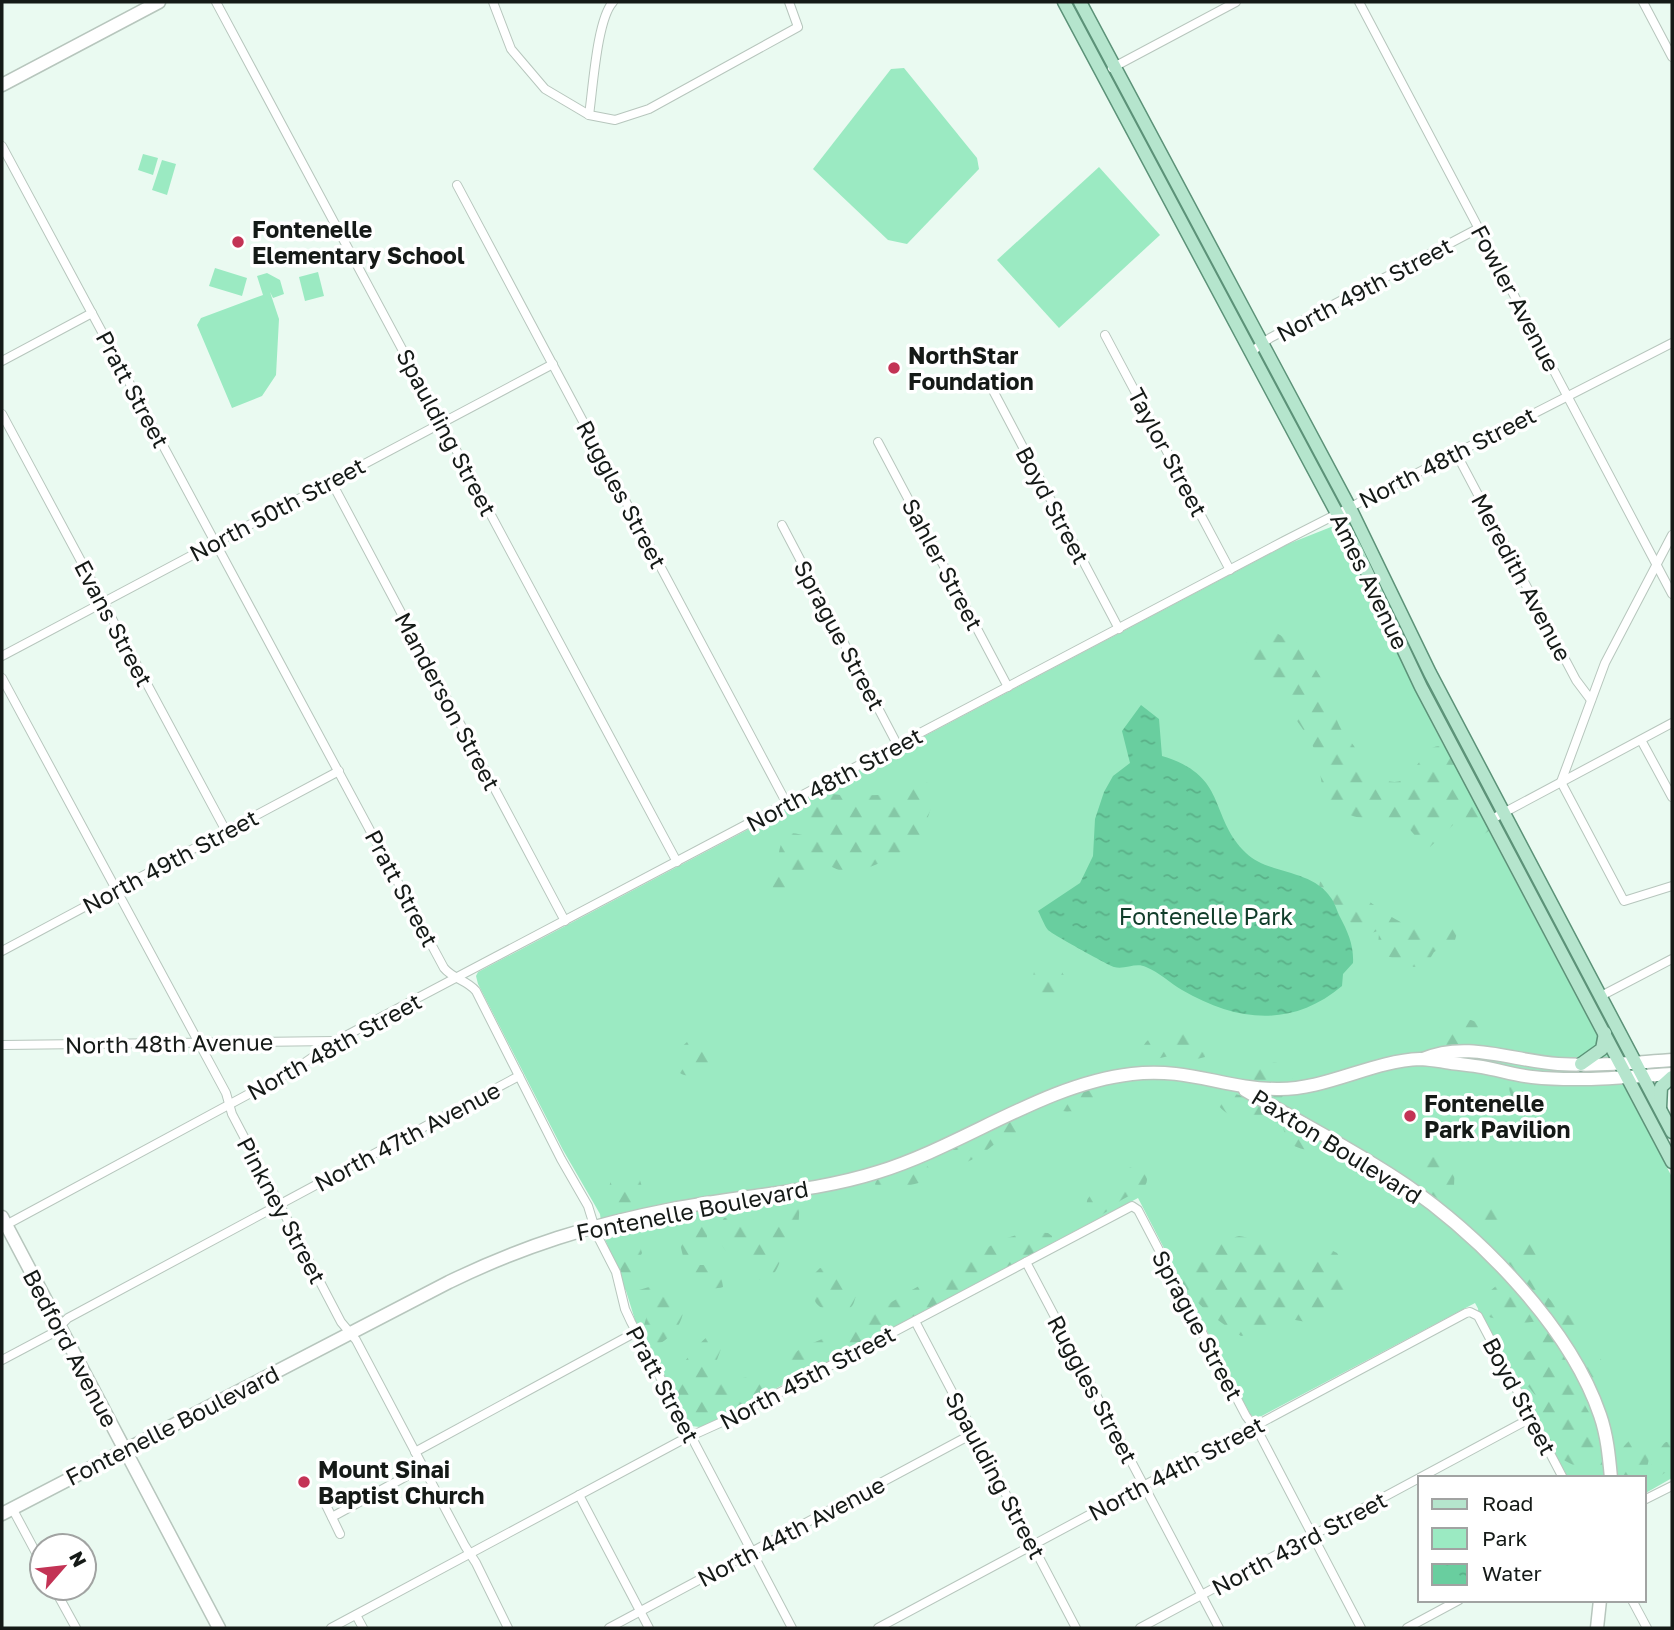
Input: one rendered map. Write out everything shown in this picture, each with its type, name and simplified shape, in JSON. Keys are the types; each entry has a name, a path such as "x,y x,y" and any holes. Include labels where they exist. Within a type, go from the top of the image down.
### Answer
{"main road":[{"path":"2,85 159,2"},
{"name":"Ames Avenue","path":"1064,2 1338,514 1421,687 1581,958 1672,1132"},
{"name":"Ames Avenue","path":"1080,2 1350,508 1498,816 1531,893 1672,1162"},
{"path":"1531,893 1539,895 1545,902 1566,940 1581,958"},
{"path":"1581,1064 1602,1049 1605,1033"},
{"name":"Fontenelle Boulevard","path":"7,1511 476,1269 532,1246 594,1225 673,1208 836,1182 875,1173 928,1153 1054,1096 1110,1077 1150,1072 1183,1073 1242,1088 1280,1090 1324,1082 1388,1063 1423,1059 1448,1051 1581,1064 1672,1060"},
{"name":"Fontenelle Boulevard","path":"1423,1059 1530,1076 1672,1076"},
{"path":"1660,1108 1661,1087 1672,1076"},
{"name":"Paxton Boulevard","path":"1242,1088 1405,1184 1460,1228 1507,1273 1563,1344 1588,1386 1605,1433 1611,1476"},
{"path":"1279,1110 1277,1099 1280,1090"},
{"name":"Bedford Avenue","path":"3,1223 219,1628"},
{"path":"1597,1628 1600,1602"}],"street":[{"name":"Spaulding Street","path":"216,2 677,862"},
{"path":"493,2 511,49 545,89 589,115 615,120 649,109 798,27 789,2"},
{"path":"589,115 600,29 613,2"},
{"path":"1101,73 1236,2"},
{"name":"Fowler Avenue","path":"1359,2 1672,594"},
{"path":"1643,2 1672,57"},
{"name":"Pratt Street","path":"2,146 444,968 476,991 561,1159 588,1206 597,1235 616,1272 625,1309 636,1332 792,1628"},
{"name":"Ruggles Street","path":"457,185 787,804"},
{"name":"North 49th Street","path":"1251,352 1479,228"},
{"path":"2,361 92,313"},
{"name":"Taylor Street","path":"1105,335 1230,570"},
{"name":"North 48th Street","path":"3,1223 297,1068 336,1041 1230,570 1672,343"},
{"name":"North 50th Street","path":"2,656 552,364"},
{"name":"Boyd Street","path":"988,381 1119,629"},
{"name":"Evans Street","path":"2,414 226,831"},
{"name":"Sahler Street","path":"878,442 1008,687"},
{"name":"Meredith Avenue","path":"1456,453 1576,680 1591,700"},
{"name":"Manderson Street","path":"331,481 565,921"},
{"name":"Sprague Street","path":"782,525 898,746"},
{"path":"1672,535 1619,632 1561,782 1625,901 1672,886"},
{"name":"Pinkney Street","path":"2,678 226,1093 232,1114 341,1322 356,1340 503,1614 508,1628"},
{"path":"1498,816 1672,723"},
{"path":"1641,740 1672,797"},
{"name":"North 49th Street","path":"4,949 339,771"},
{"path":"2,939 4,949"},
{"path":"1601,996 1672,959"},
{"name":"North 48th Avenue","path":"2,1045 336,1041"},
{"name":"North 47th Avenue","path":"2,1360 52,1333 68,1318 519,1076"},
{"name":"Sprague Street","path":"1135,1206 1361,1628"},
{"name":"North 45th Street","path":"331,1628 691,1436 733,1417 1135,1206"},
{"name":"Ruggles Street","path":"1026,1262 1219,1628"},
{"name":"North 44th Street","path":"878,1628 1466,1313 1476,1314"},
{"name":"Boyd Street","path":"1476,1314 1562,1476"},
{"name":"Spaulding Street","path":"915,1321 1076,1628"},
{"path":"415,1452 636,1332"},
{"name":"North 43rd Street","path":"1423,1476 1531,1418"},
{"name":"North 44th Avenue","path":"608,1628 974,1433"},
{"path":"332,1517 423,1467"},
{"name":"North 43rd Street","path":"1140,1628 1418,1479"},
{"path":"1646,1499 1672,1486"},
{"path":"579,1495 649,1628"},
{"path":"325,1503 340,1534"},
{"path":"7,1511 28,1543"},
{"path":"62,1602 76,1628"},
{"path":"1407,1628 1455,1602"},
{"path":"1633,1602 1647,1628"},
{"path":"356,1615 363,1628"}],"green space":[{"path":"904,68 977,158 979,169 907,244 888,240 813,169 891,69"},
{"path":"143,154 158,158 153,175 138,170"},
{"path":"162,160 176,164 167,195 152,190"},
{"path":"1099,167 1160,235 1059,328 997,260"},
{"path":"215,268 247,278 242,296 209,286"},
{"path":"318,272 324,296 305,301 299,277"},
{"path":"267,273 280,280 284,294 273,298 270,292 279,319 276,375 262,396 232,408 197,325 201,318 263,295 257,276"},
{"name":"Fontenelle Park","path":"1331,527 1336,528 1435,729 1672,1177 1672,1478 1646,1493 1646,1476 1567,1476 1475,1303 1256,1419 1250,1414 1138,1198 718,1419 700,1427 691,1426 635,1320 622,1278 603,1235 600,1214 563,1150 478,984 478,972 1288,544"},
{"path":"1264,627 1286,639 1313,665 1320,675 1341,729 1373,772 1388,781 1399,781 1408,776 1430,750 1438,746 1449,749 1493,828 1483,835 1464,821 1455,823 1430,847 1398,821 1356,817 1336,806 1323,788 1316,753 1302,727 1266,670 1246,657 1244,651 1250,638"},
{"path":"924,780 935,789 935,794 923,830 912,845 885,860 856,871 841,871 818,860 788,895 773,892 772,881 779,850 789,833 815,837 829,829 823,819 800,820 788,816 792,805 817,792 848,796 878,795 898,799"},
{"path":"1325,879 1357,893 1413,927 1452,926 1457,933 1455,940 1434,952 1428,962 1414,967 1380,953 1379,933 1377,931 1366,934 1355,927 1319,887 1320,882"},
{"path":"1048,967 1062,972 1067,981 1061,993 1047,1006 1037,1002 1032,981 1034,972"},
{"path":"1471,1020 1480,1028 1471,1048 1436,1046 1436,1035 1440,1027 1452,1022"},
{"path":"1179,1031 1202,1042 1206,1051 1205,1057 1197,1059 1169,1056 1156,1059 1145,1055 1143,1047 1154,1036"},
{"path":"701,1040 713,1045 715,1053 711,1062 702,1070 683,1074 676,1068 676,1052 687,1042"},
{"path":"1265,1060 1291,1066 1296,1071 1269,1118 1253,1122 1235,1118 1220,1107 1212,1093 1215,1090 1244,1096 1255,1065"},
{"path":"1508,1076 1536,1086 1539,1095 1533,1108 1526,1109 1516,1105 1509,1088"},
{"path":"1100,1085 1108,1092 1108,1099 1104,1102 1077,1111 1059,1110 1062,1099"},
{"path":"1019,1114 1026,1114 1032,1119 1031,1129 995,1144 979,1156 961,1164 947,1168 940,1161 941,1153 959,1143 983,1135 994,1125"},
{"path":"1292,1120 1324,1141 1321,1145 1307,1150 1288,1142 1283,1128"},
{"path":"1444,1154 1455,1163 1454,1186 1443,1200 1427,1190 1422,1175 1423,1167 1428,1161"},
{"path":"922,1161 931,1170 926,1181 888,1191 877,1189 875,1184 879,1176"},
{"path":"1130,1167 1140,1167 1145,1174 1146,1184 1103,1214 1092,1218 1087,1202 1089,1197 1116,1185"},
{"path":"626,1172 638,1174 643,1199 635,1210 622,1213 607,1205 606,1199 611,1180"},
{"path":"799,1195 796,1237 774,1273 765,1279 755,1278 748,1268 748,1250 736,1258 731,1258 723,1247 718,1227 724,1218 743,1216 756,1222 764,1232 780,1199"},
{"path":"1490,1199 1510,1223 1500,1236 1488,1234 1477,1220 1479,1206"},
{"path":"688,1217 698,1217 707,1224 707,1240 696,1259 699,1265 720,1267 723,1287 697,1287 684,1277 679,1231 680,1222"},
{"path":"1026,1232 1048,1233 1052,1236 1052,1244 802,1385 796,1386 792,1383 788,1363 790,1357 801,1348 848,1328 944,1272 965,1264 990,1246"},
{"path":"1239,1236 1293,1258 1313,1258 1333,1251 1337,1253 1350,1280 1349,1294 1342,1308 1324,1312 1313,1321 1279,1321 1258,1333 1241,1336 1225,1325 1201,1306 1183,1283 1191,1266 1204,1252"},
{"path":"1518,1240 1535,1245 1539,1249 1536,1280 1557,1307 1580,1324 1583,1333 1576,1341 1566,1343 1540,1319 1528,1322 1509,1321 1478,1311 1489,1292 1508,1281 1499,1260 1504,1247"},
{"path":"634,1244 640,1246 642,1253 634,1269 637,1289 632,1292 623,1289 611,1257 613,1250"},
{"path":"820,1268 838,1273 851,1284 856,1296 849,1309 823,1309 816,1303 813,1275"},
{"path":"649,1287 678,1294 683,1310 677,1328 671,1335 664,1341 647,1346 641,1336 647,1315 636,1307 633,1301 639,1290"},
{"path":"1545,1325 1556,1337 1581,1384 1582,1400 1591,1416 1594,1436 1604,1452 1605,1463 1599,1468 1581,1469 1555,1457 1543,1426 1545,1418 1539,1417 1536,1412 1536,1396 1526,1384 1521,1371 1509,1364 1507,1358 1511,1353 1525,1353 1533,1348 1541,1326"},
{"path":"710,1335 721,1339 722,1347 716,1367 722,1377 735,1379 761,1372 769,1378 772,1386 761,1398 746,1403 702,1427 692,1414 678,1405 669,1388 686,1359"},
{"path":"1592,1348 1606,1366 1604,1374 1594,1381 1589,1380 1579,1362 1584,1351"},
{"path":"1634,1438 1644,1442 1648,1452 1649,1461 1641,1476 1625,1476 1620,1468 1619,1456"},
{"path":"1666,1442 1672,1442 1672,1468 1651,1482 1647,1475"}],"water":[{"path":"1141,705 1159,719 1162,756 1183,764 1198,774 1215,798 1234,839 1246,853 1266,865 1313,882 1332,900 1350,939 1353,963 1343,974 1342,986 1323,1000 1304,1009 1264,1016 1223,1009 1182,990 1146,967 1114,967 1048,930 1038,911 1080,883 1093,856 1095,819 1104,792 1113,776 1130,763 1122,731"}],"place":[{"name":"Fontenelle Elementary School","path":"238,242"},
{"name":"NorthStar Foundation","path":"894,368"},
{"name":"Fontenelle Park Pavilion","path":"1410,1116"},
{"name":"Mount Sinai Baptist Church","path":"304,1482"}]}
